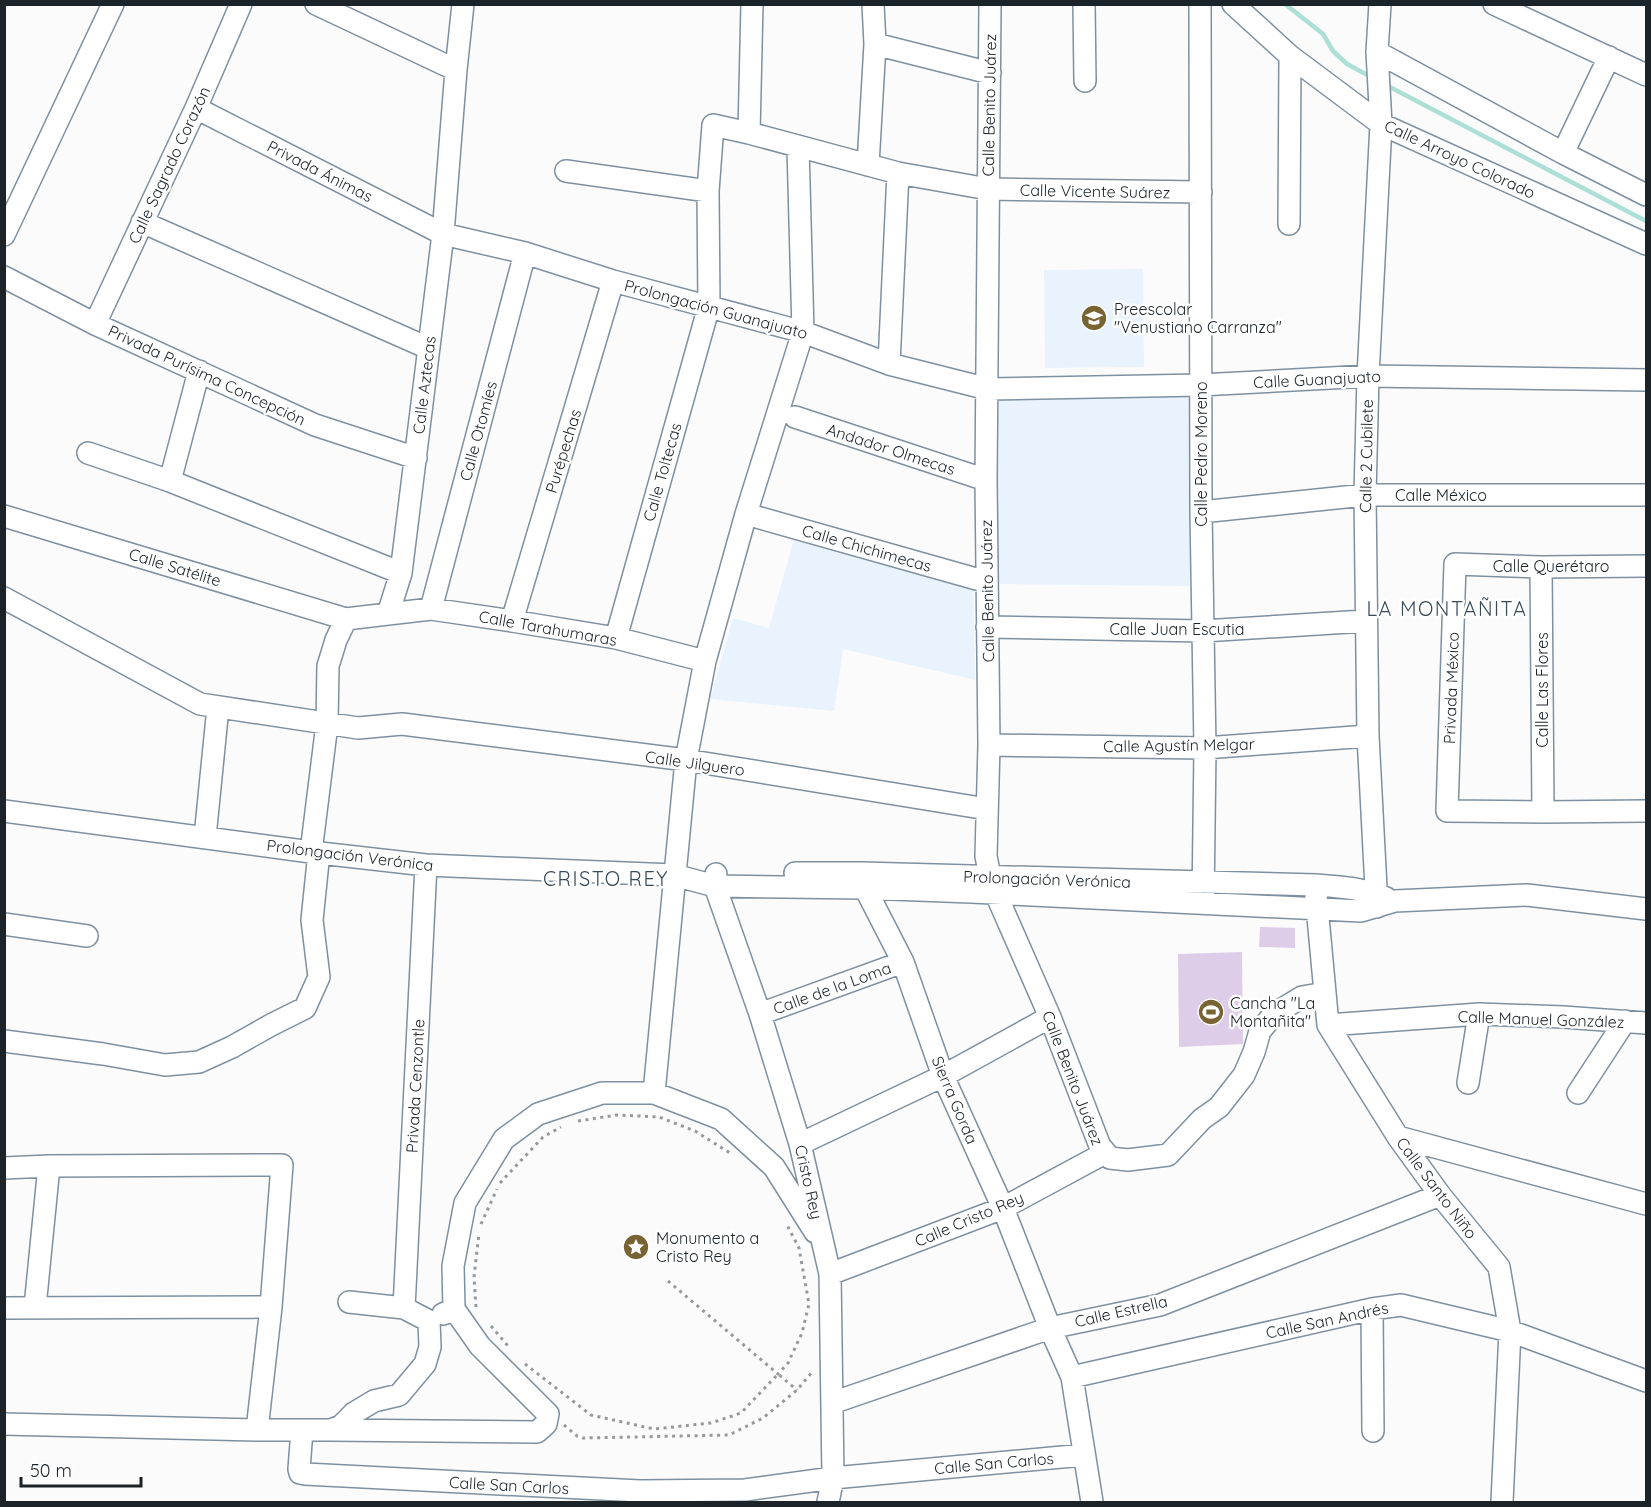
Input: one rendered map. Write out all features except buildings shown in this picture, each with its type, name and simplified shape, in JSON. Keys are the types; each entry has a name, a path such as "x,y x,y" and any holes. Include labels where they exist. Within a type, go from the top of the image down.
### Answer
{"street":[{"path":"4,235 113,4"},
{"name":"Calle Sagrado Corazón","path":"95,324 196,108 241,4"},
{"path":"316,4 346,11 456,70"},
{"name":"Calle Aztecas","path":"388,614 402,573 443,234 463,4"},
{"path":"749,133 752,4"},
{"path":"868,165 875,44 873,4"},
{"name":"Calle Benito Juárez","path":"990,4 986,480 989,745 986,856 993,885 1050,1017 1101,1150"},
{"path":"1083,4 1085,81"},
{"name":"Calle Pedro Moreno","path":"1200,4 1200,385 1205,748 1203,893"},
{"name":"Calle Arroyo Colorado","path":"1233,4 1290,56 1381,124 1647,244"},
{"name":"Calle 2 Cubilete","path":"1380,4 1378,60 1381,124 1368,376 1365,621 1368,736 1383,901"},
{"path":"1494,4 1520,10 1647,75"},
{"path":"875,44 990,73"},
{"path":"1289,224 1290,56"},
{"path":"1563,153 1609,57"},
{"path":"1378,60 1647,195"},
{"name":"Privada Ánimas","path":"196,108 443,234"},
{"name":"Calle Toltecas","path":"616,638 709,306 708,191 712,125 749,133"},
{"name":"Calle Vicente Suárez","path":"749,133 898,173 988,189 1201,192"},
{"path":"654,1094 686,760 705,661 746,514 803,332 798,147"},
{"path":"566,171 708,191"},
{"path":"889,363 898,173"},
{"path":"142,222 428,348"},
{"name":"Prolongación Guanajuato","path":"443,234 525,254 613,281 803,332 889,363 988,389"},
{"name":"Calle Otomíes","path":"431,609 525,254"},
{"name":"Privada Purísima Concepción","path":"4,276 95,324 315,425 416,458"},
{"name":"Purépechas","path":"512,621 613,281"},
{"path":"170,481 199,371"},
{"name":"Calle Guanajuato","path":"988,389 1200,385 1368,376 1647,380"},
{"name":"Andador Olmecas","path":"795,417 986,480"},
{"path":"88,453 170,481 402,573"},
{"name":"Calle México","path":"1201,512 1365,495 1647,495"},
{"name":"Calle Chichimecas","path":"746,514 987,582"},
{"name":"Calle Satélite","path":"4,516 346,619"},
{"name":"Calle Querétaro","path":"1455,564 1541,567 1647,566"},
{"name":"Privada México","path":"1455,564 1447,811 1543,812"},
{"name":"Calle Las Flores","path":"1541,567 1543,812"},
{"path":"4,598 200,704 327,724"},
{"name":"Calle Tarahumaras","path":"388,614 431,609 512,621 616,638 705,661"},
{"path":"4,1041 165,1065 199,1062 305,1008 319,977 312,920 315,852 327,724 328,666 336,640 346,619 388,614"},
{"name":"Calle Juan Escutia","path":"987,627 1203,632 1365,621"},
{"path":"205,837 218,707"},
{"name":"Calle Jilguero","path":"327,724 358,728 402,724 686,760 987,809"},
{"name":"Calle Agustín Melgar","path":"989,745 1205,748 1368,736"},
{"name":"Prolongación Verónica","path":"4,811 426,865 674,875 709,880 863,880 1203,893 1316,909 1360,911 1383,901 1527,895 1647,909"},
{"path":"1543,812 1647,811"},
{"name":"Privada Cenzontle","path":"404,1308 426,865"},
{"name":"Cristo Rey","path":"709,880 760,1014 800,1144 830,1274 833,1478 828,1503"},
{"name":"Sierra Gorda","path":"863,880 903,962 943,1076 1003,1208 1050,1328 1072,1377 1092,1503"},
{"name":"Prolongación Verónica","path":"1203,893 1316,885 1350,887 1383,901"},
{"name":"Calle Santo Niño","path":"1316,885 1316,909 1328,1025 1398,1137 1440,1195 1499,1266 1510,1331 1502,1503"},
{"path":"4,924 87,936"},
{"name":"Calle de la Loma","path":"760,1014 903,962"},
{"path":"1101,1150 1110,1158 1128,1160 1168,1155 1202,1119 1219,1107 1244,1075 1260,1031 1274,1014 1302,996 1325,993"},
{"path":"1468,1083 1479,1014"},
{"name":"Calle Manuel González","path":"1328,1025 1479,1014 1647,1023"},
{"path":"800,1144 943,1076 1050,1017"},
{"path":"1578,1094 1625,1022"},
{"path":"4,1424 257,1430 537,1432 546,1425 548,1414 480,1346 454,1309 453,1266 465,1203 504,1139 538,1114 602,1093 654,1094 721,1119 774,1167 822,1242"},
{"path":"1398,1137 1644,1199"},
{"name":"Calle Cristo Rey","path":"830,1274 1003,1208 1101,1150"},
{"path":"34,1307 49,1166"},
{"path":"4,1168 282,1166 271,1307 257,1430"},
{"name":"Calle Estrella","path":"831,1403 1050,1328 1160,1305 1440,1195"},
{"path":"349,1302 404,1308 429,1321"},
{"name":"Calle San Andrés","path":"1072,1377 1372,1309 1401,1305 1510,1331 1647,1381"},
{"path":"4,1308 271,1307"},
{"path":"429,1321 454,1309"},
{"path":"1372,1309 1373,1431"},
{"path":"331,1430 341,1426 354,1413 374,1401 399,1395 425,1364 430,1347 429,1321"},
{"name":"Calle San Carlos","path":"302,1430 299,1469 300,1473 305,1474 640,1491 745,1490 833,1478 1084,1455"}],"path":[{"path":"476,1311 474,1277 480,1224 498,1185 543,1137 568,1123 617,1115 659,1117 696,1131 737,1158"},
{"path":"521,1360 591,1415 654,1428 711,1423 741,1413 788,1363 802,1333 809,1304 799,1248 784,1218"},
{"path":"668,1281 797,1390"},
{"path":"484,1319 514,1352"},
{"path":"548,1414 583,1438 729,1435 763,1418 797,1390 831,1349"}],"shaded area":[{"name":"Preescolar \"Venustiano Carranza\"","path":"1143,269 1144,367 1045,368 1044,270"},
{"path":"1191,392 1190,586 996,584 998,396"},
{"path":"796,532 973,582 975,680 843,649 834,711 710,699 733,618 769,628"},
{"path":"1260,927 1295,928 1295,948 1259,947"},
{"name":"Cancha \"La Montañita\"","path":"1242,952 1243,1044 1179,1047 1178,954"}],"waterway":[{"path":"1285,4 1323,34 1333,51 1347,64 1373,78"},
{"path":"1386,85 1646,221"}],"place":[{"name":"Preescolar \"Venustiano Carranza\"","path":"1094,318"},
{"name":"Cancha \"La Montañita\"","path":"1211,1012"},
{"name":"Monumento a Cristo Rey","path":"636,1247"}],"district":[{"name":"LA MONTAÑITA","path":"1447,608"},
{"name":"CRISTO REY","path":"606,878"}]}
